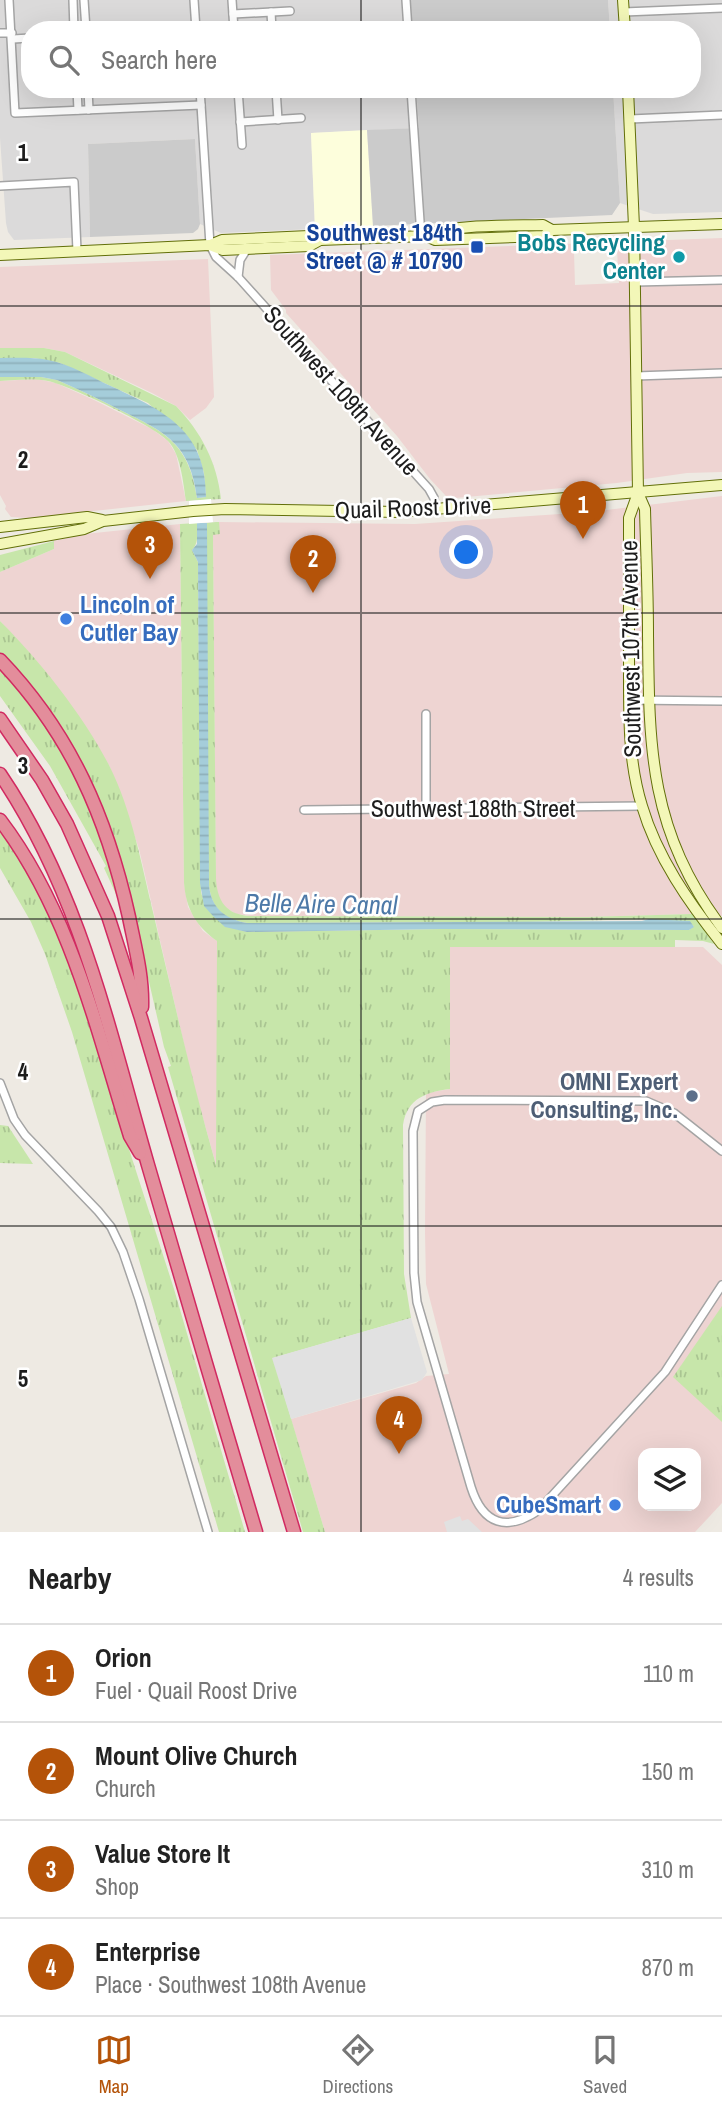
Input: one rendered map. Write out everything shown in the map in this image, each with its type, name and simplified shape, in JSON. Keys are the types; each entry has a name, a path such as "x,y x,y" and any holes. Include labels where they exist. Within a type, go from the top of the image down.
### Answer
{"highway":[{"path":"0,660 30,694 57,733 82,776 100,817 117,869 143,985 141,1018"},
{"path":"0,719 42,780 78,846 112,928 294,1532"},
{"path":"0,774 35,831 57,877 94,973 256,1532"},
{"path":"0,820 33,868 58,918 80,975 130,1136 148,1166"}],"main road":[{"path":"623,0 624,21"},
{"name":"Southwest 107th Avenue","path":"628,98 634,226 638,493 629,518 629,700 632,761 651,832 668,866 722,944"},
{"path":"0,255 210,245 222,240 309,236 320,240 424,236 434,230 543,225 552,230 722,223"},
{"path":"210,245 223,250 247,249 309,246 320,240"},
{"name":"Quail Roost Drive","path":"0,527 87,517 103,520 225,509 364,513 435,510 722,485"},
{"name":"Southwest 107th Avenue","path":"638,493 645,509 649,701 652,755 661,803 681,862 722,928"},
{"name":"Quail Roost Drive","path":"0,544 84,529 103,520"},
{"path":"628,603 648,603"},
{"path":"642,806 661,803"}],"street":[{"path":"9,0 15,113 201,105"},
{"path":"73,0 74,21"},
{"path":"84,0 85,21"},
{"path":"194,0 195,21"},
{"path":"232,0 233,21"},
{"path":"406,0 407,21"},
{"path":"624,12 722,8"},
{"path":"233,14 290,11"},
{"path":"271,12 272,21"},
{"path":"0,33 12,39 21,38"},
{"path":"2,47 12,39"},
{"path":"77,98 78,110"},
{"path":"88,98 89,110"},
{"path":"201,98 210,245"},
{"path":"239,98 242,145"},
{"path":"277,98 278,120"},
{"path":"412,98 424,236"},
{"path":"629,119 722,116"},
{"path":"240,122 301,118"},
{"path":"0,186 74,183 77,251"},
{"name":"Southwest 109th Avenue","path":"210,245 216,257 238,277 432,491 435,510"},
{"path":"238,277 240,260 247,249"},
{"path":"635,282 722,280"},
{"path":"636,376 722,373"},
{"path":"629,700 722,701"},
{"path":"426,714 426,809"},
{"name":"Southwest 188th Street","path":"304,810 642,806"},
{"path":"0,1083 14,1119 25,1135 98,1211 116,1238 139,1299 208,1532"},
{"path":"722,1151 674,1113 646,1101 445,1100 432,1102 421,1108 414,1119 413,1131 414,1273 419,1310 476,1502 488,1518 509,1524 528,1518 539,1510 653,1387 722,1285"}],"shaded area":[{"path":"0,0 410,0 411,21 21,21 21,98 417,98 419,128 311,133 315,229 221,233 200,224 195,139 88,144 90,237 14,240 6,223 0,138"},
{"path":"410,0 608,0 609,21 411,21"},
{"path":"608,0 722,0 722,212 653,214 620,203 614,98 701,98 701,21 609,21"},
{"path":"417,98 614,98 620,203 612,215 373,226 367,130 419,128"},
{"path":"367,130 373,226 315,229 311,133"},
{"path":"195,139 200,224 198,229 193,233 90,237 88,144"},
{"path":"722,238 722,472 687,473 617,483 455,498 446,496 397,436 286,313 271,290 270,255","holes":["617,250 619,283 575,285 574,252"]},
{"path":"208,259 214,397 206,408 190,420 176,406 65,352 44,348 0,348 0,267"},
{"path":"37,379 56,383 94,400 152,429 168,441 176,454 186,501 29,518 11,517 0,495 0,381"},
{"path":"722,496 722,916 251,916 236,914 225,907 216,890 213,534 219,534 219,522 415,524 590,512"},
{"path":"180,524 184,883 188,907 203,931 217,941 217,1168 192,1079 139,849 117,785 109,765 64,697 35,659 0,621 0,572 54,549 54,541 85,534"},
{"path":"449,947 703,947 722,965 722,1503 695,1532 325,1532 291,1419 416,1383 426,1376 449,1374 426,1284 426,1093 450,1089"},
{"path":"411,1318 427,1372 422,1380 291,1419 272,1358"},
{"path":"460,1516 462,1521 468,1519 482,1532 447,1532 444,1522"}],"green space":[{"path":"0,348 44,348 65,352 176,406 193,426 212,460 221,499 186,501 181,469 168,441 129,416 48,381 0,381 0,377 41,377 57,380 150,425 181,452 188,464 197,498 206,497 204,473 197,450 148,403 60,363 34,358 0,358"},
{"path":"219,522 220,534 213,535 216,878 218,894 229,910 251,916 586,917 692,914 714,944 675,940 675,947 450,947 450,1089 419,1098 409,1108 403,1125 404,1274 411,1318 273,1358 325,1532 303,1532 168,1067 171,1066 164,1047 136,925 100,804 0,655 0,621 30,653 74,708 117,782 135,837 216,1165 217,941 193,916 184,883 180,524 197,523 197,541 192,550 198,562 201,892 207,907 218,918 231,927 247,932 441,929 689,930 694,926 649,919 247,923 222,913 211,897 208,874 206,530 207,523"},
{"path":"54,541 54,549 0,572 0,555"},
{"path":"0,665 45,720 90,800 120,903 104,868 106,866 50,766 0,696"},
{"path":"0,825 20,855 63,944 174,1289 245,1532 219,1532 72,1032 31,922 0,868"},
{"path":"0,1125 8,1126 33,1164 0,1163"},
{"path":"722,1306 722,1422 673,1377"}],"water":[{"path":"0,358 36,358 65,365 166,415 191,440 199,455 206,497 197,498 188,464 173,442 162,433 57,380 41,377 0,377"},
{"path":"197,523 207,523 209,885 210,893 220,911 232,919 247,923 649,919 690,921 694,927 689,930 441,929 247,932 225,927 204,906 200,883 198,562 192,550 197,544"}],"pier":[{"path":"211,499 213,522 189,524 189,501"}],"place":[{"name":"Southwest 184th Street @ # 10790","path":"477,247"},
{"name":"Bobs Recycling Center","path":"679,257"},
{"name":"Orion","path":"583,539"},
{"name":"Value Store It","path":"150,579"},
{"name":"Mount Olive Church","path":"313,593"},
{"name":"Lincoln of Cutler Bay","path":"66,619"},
{"name":"OMNI Expert Consulting, Inc.","path":"692,1096"},
{"name":"Enterprise","path":"399,1454"},
{"name":"CubeSmart","path":"615,1505"}],"water label":[{"name":"Belle Aire Canal","path":"321,904"}]}
